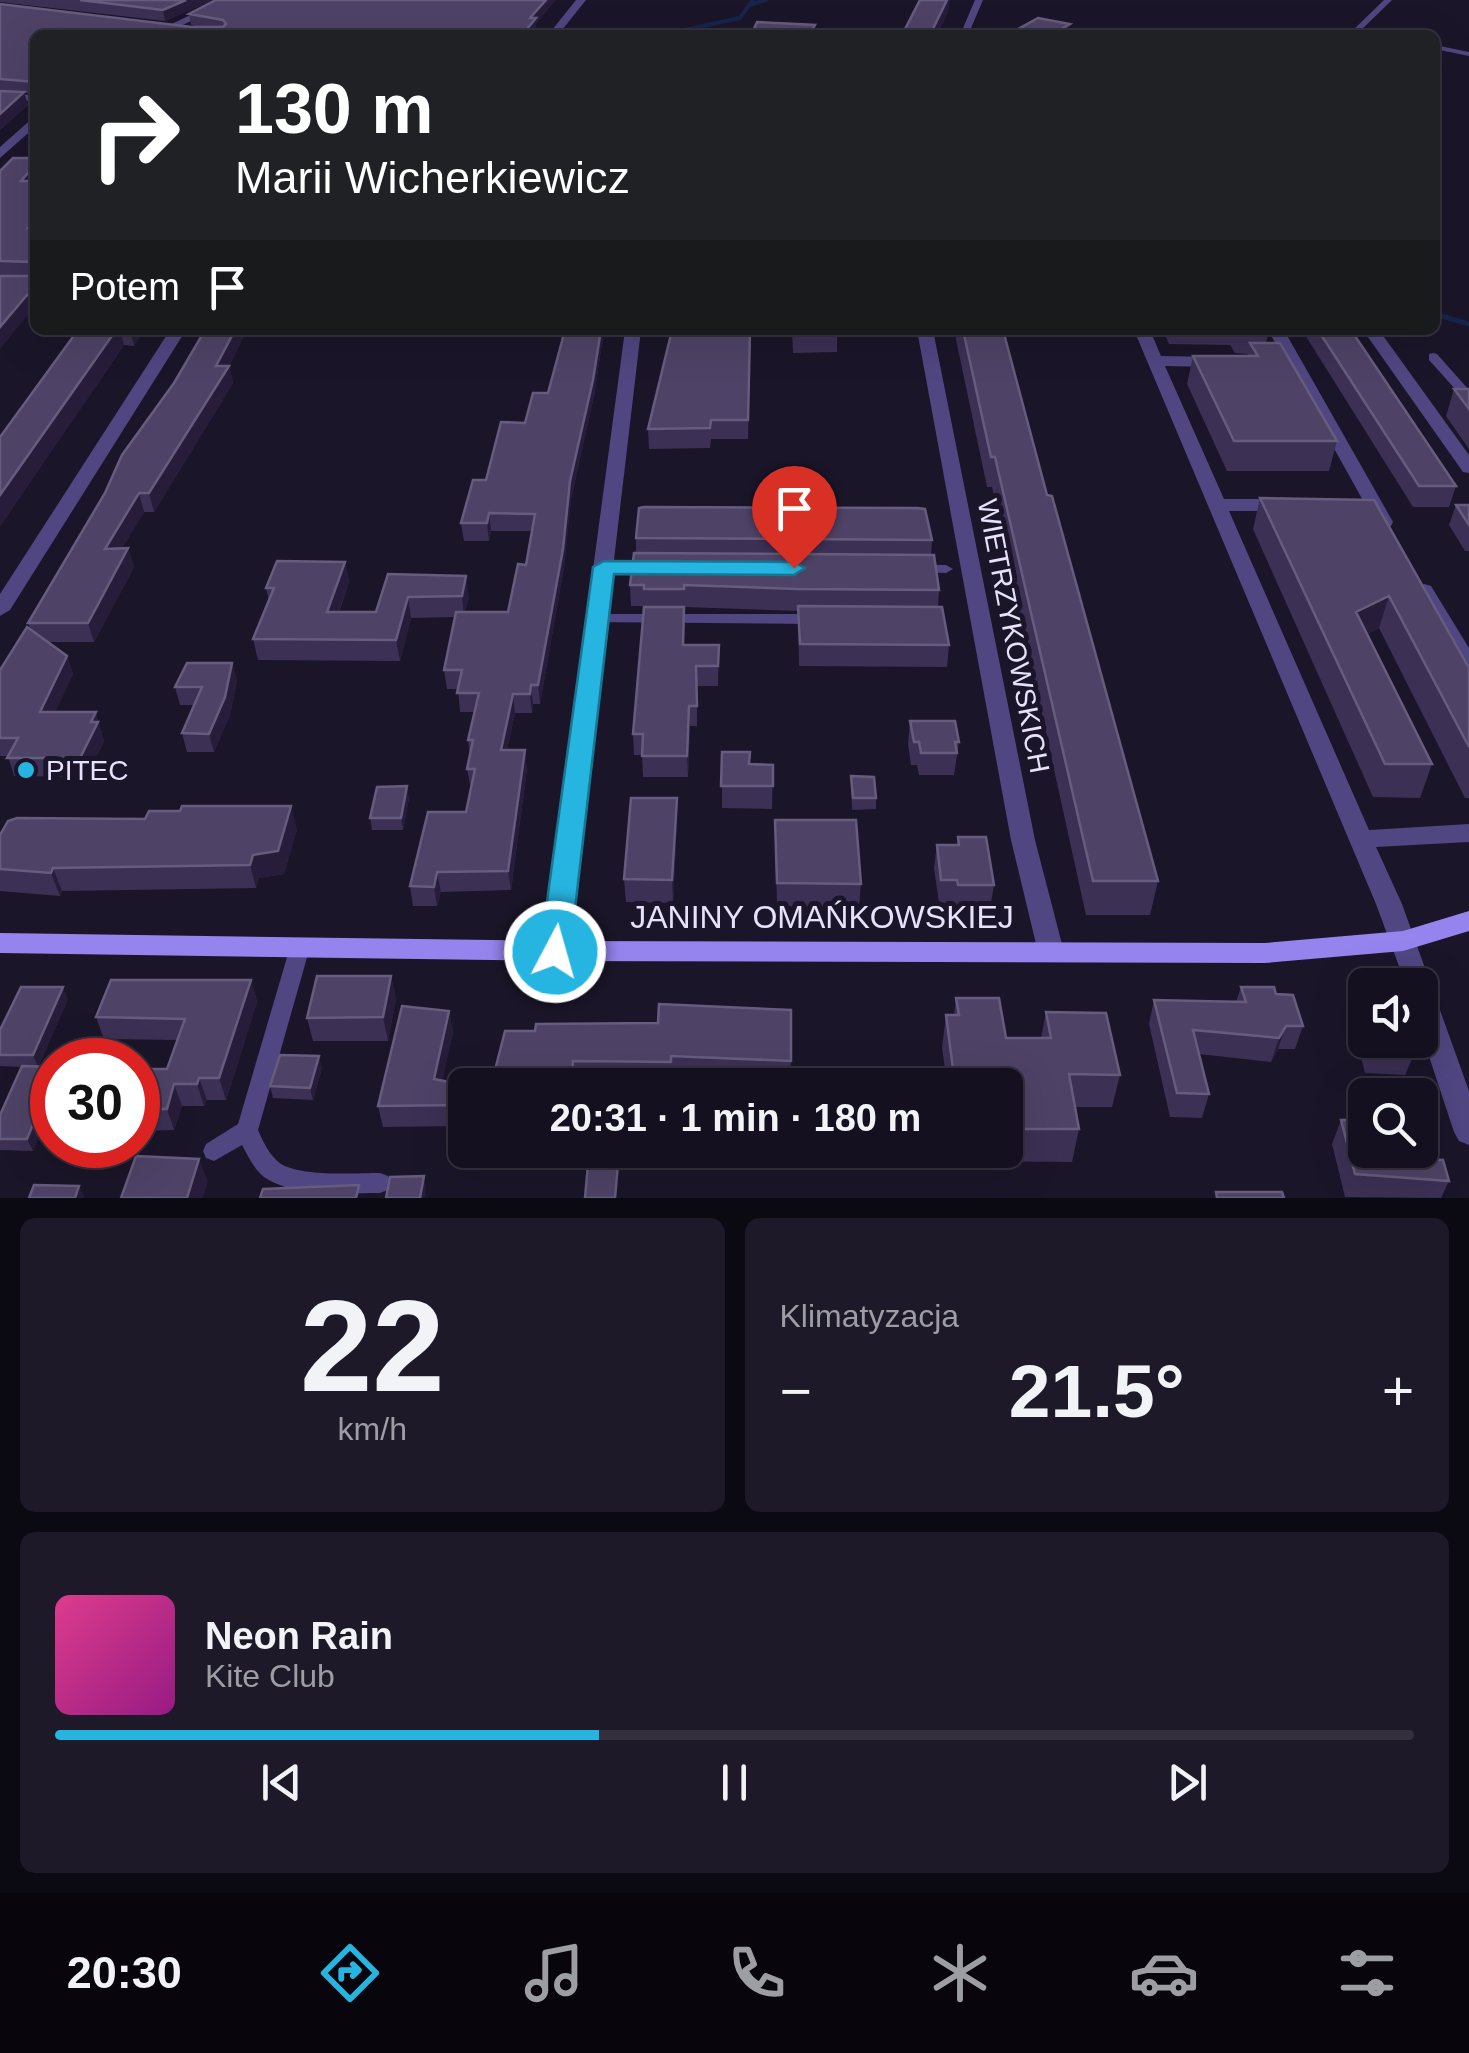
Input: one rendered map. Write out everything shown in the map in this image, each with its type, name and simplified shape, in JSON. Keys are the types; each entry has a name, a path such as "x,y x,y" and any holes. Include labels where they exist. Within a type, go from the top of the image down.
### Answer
{"street":[{"path":"174,30 230,0"},
{"path":"557,30 581,0"},
{"path":"147,27 161,30"},
{"path":"0,97 30,98"},
{"path":"0,154 30,125"},
{"path":"0,610 175,335"},
{"path":"555,952 632,335"},
{"name":"WIETRZYKOWSKICH","path":"926,335 1023,840 1051,952"},
{"path":"1144,335 1412,968"},
{"path":"1277,335 1284,363 1364,506 1393,538"},
{"path":"1375,335 1469,468"},
{"path":"1156,362 1234,362"},
{"path":"1216,505 1295,505"},
{"path":"1412,570 1469,666"},
{"path":"1360,838 1469,834"},
{"name":"JANINY OMAŃKOWSKIEJ","path":"0,943 555,952 1264,952 1403,941 1469,921"},
{"path":"1438,1042 1469,1132"}],"lane":[{"path":"967,30 979,0"},
{"path":"1357,30 1388,0"},
{"path":"1440,49 1469,54"},
{"path":"1433,357 1469,398"},
{"path":"604,567 661,568"},
{"path":"908,569 946,569"},
{"path":"596,619 831,620"},
{"path":"300,947 247,1130 255,1148 274,1171 325,1183 380,1183"},
{"path":"214,1151 247,1130"}],"building":[{"path":"80,0 186,0 163,10"},
{"path":"216,0 546,0 530,18 536,18 526,30 30,30 30,82 0,79 0,4 192,27 226,24 223,20 189,14"},
{"path":"920,0 947,0 932,30 905,30"},
{"path":"1038,18 1070,24 1060,30 1016,30"},
{"path":"757,22 815,25 812,30 753,30"},
{"path":"0,91 24,92 0,114"},
{"path":"13,158 30,158 30,171 21,181 30,181 30,262 0,261 0,171"},
{"path":"0,276 30,276 30,295 0,327"},
{"path":"74,335 112,335 0,495 0,437"},
{"path":"202,335 232,335 216,366 229,366 149,493 139,493 105,549 128,548 88,623 28,623 105,493 122,455 174,383"},
{"path":"564,335 600,335 570,481 563,549 538,685 531,685 530,694 513,694 501,750 525,750 508,871 437,872 434,887 410,886 428,812 466,812 475,769 467,769 473,740 468,740 479,693 457,693 462,670 444,670 456,612 508,612 518,564 526,565 535,514 489,513 487,523 461,523 473,480 486,480 501,422 525,423 533,393 548,393"},
{"path":"671,335 750,335 748,420 711,420 710,428 648,429"},
{"path":"964,335 1004,335 1158,881 1093,881 995,457 991,457"},
{"path":"1321,335 1354,335 1456,486 1419,486"},
{"path":"1250,343 1280,343 1337,441 1234,441 1193,356 1258,356"},
{"path":"1454,389 1469,389 1469,409"},
{"path":"1260,498 1374,500 1469,668 1469,747 1389,596 1356,612 1432,764 1385,764"},
{"path":"1456,505 1469,505 1469,525"},
{"path":"639,508 917,508 925,509 932,540 636,538"},
{"path":"634,553 934,555 939,590 684,585 684,589 644,589 644,585 630,585"},
{"path":"277,561 345,562 327,612 376,612 388,574 466,576 462,596 408,597 396,640 253,639 274,588 266,588"},
{"path":"798,606 942,607 949,645 800,644"},
{"path":"644,607 684,607 683,645 719,645 718,666 696,666 697,706 689,706 687,756 642,756 643,734 633,734"},
{"path":"27,627 67,656 40,712 96,712 91,722 98,722 80,758 7,758 18,738 0,738 0,670"},
{"path":"187,663 232,663 225,697 209,734 182,733 202,687 175,687"},
{"path":"910,721 955,721 957,753 921,753 919,742 914,742"},
{"path":"722,752 750,752 749,764 773,765 773,786 721,786"},
{"path":"851,776 874,777 876,798 853,798"},
{"path":"407,786 401,818 370,818 377,787"},
{"path":"631,798 677,798 672,880 624,879"},
{"path":"182,806 291,806 278,851 253,855 250,865 53,868 51,873 0,869 0,835 8,821 145,819 149,811 180,811"},
{"path":"775,820 856,820 861,884 777,883"},
{"path":"958,837 986,837 994,885 958,885 957,880 941,880 937,845 959,845"},
{"path":"317,976 391,976 383,1017 307,1018"},
{"path":"111,980 251,980 219,1078 199,1078 197,1084 174,1084 167,1109 160,1109 160,1069 167,1069 185,1019 96,1017"},
{"path":"21,987 63,987 40,1038 30,1038 30,1055 0,1055 1,1028"},
{"path":"1241,987 1274,987 1276,994 1293,995 1303,1026 1286,1026 1279,1038 1193,1030 1209,1094 1177,1093 1154,1000 1246,1002"},
{"path":"956,998 999,998 1006,1038 1051,1038 1046,1012 1106,1013 1120,1075 1069,1074 1079,1129 1023,1129 1023,1068 953,1068 946,1015 959,1015"},
{"path":"659,1004 791,1010 791,1061 671,1056 671,1062 573,1061 572,1068 496,1068 505,1031 535,1031 536,1024 658,1023"},
{"path":"402,1006 449,1011 434,1079 448,1082 448,1105 378,1106"},
{"path":"280,1055 319,1056 310,1088 270,1086"},
{"path":"22,1066 30,1066 27,1139 0,1139 0,1115"},
{"path":"1341,1120 1348,1120 1348,1147"},
{"path":"160,1157 199,1159 187,1198 121,1198 132,1168 160,1168"},
{"path":"1438,1160 1443,1160 1449,1181 1355,1174 1353,1168 1438,1168"},
{"path":"588,1168 618,1168 615,1198 585,1198"},
{"path":"424,1176 420,1198 386,1198 390,1177"},
{"path":"34,1185 79,1186 75,1198 29,1198"},
{"path":"359,1185 356,1198 260,1198 263,1189"},
{"path":"1216,1192 1282,1192 1284,1198 1217,1198"}],"waterway":[{"path":"749,5 753,0"},
{"path":"749,5 766,0"},
{"path":"684,30 740,18 749,5"},
{"path":"1440,315 1469,324"}],"place":[{"name":"PITEC","path":"26,770"}],"route":[{"path":"555,952 604,567 794,568"}]}
